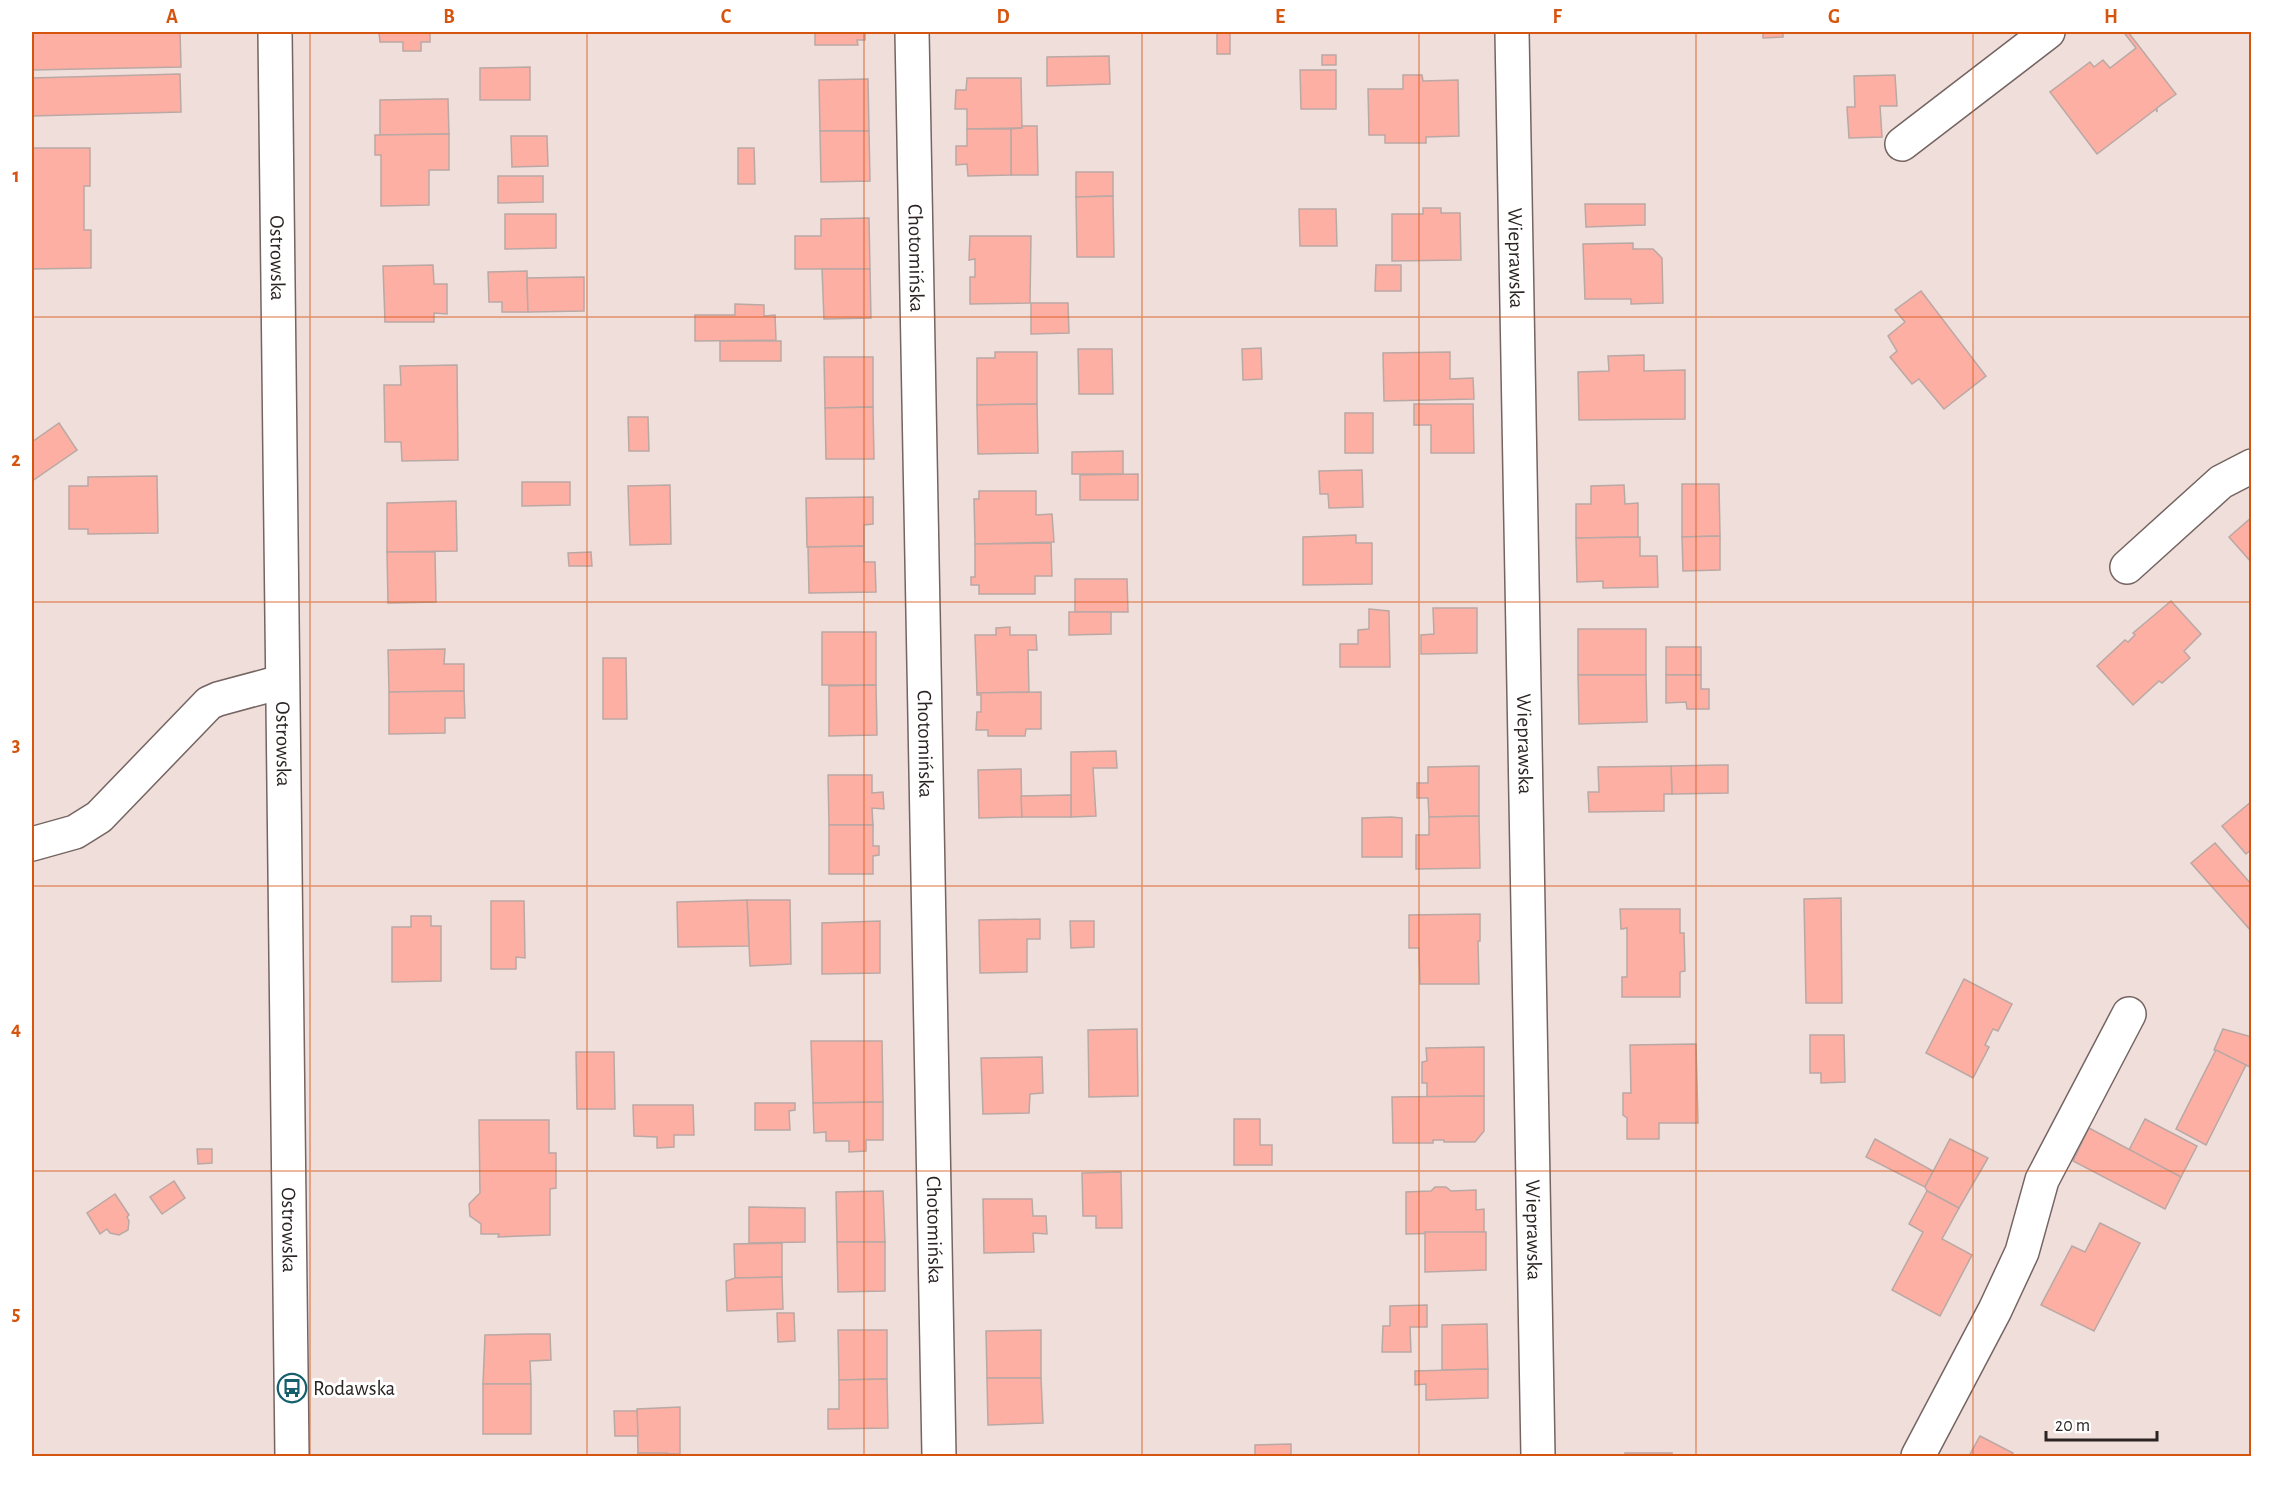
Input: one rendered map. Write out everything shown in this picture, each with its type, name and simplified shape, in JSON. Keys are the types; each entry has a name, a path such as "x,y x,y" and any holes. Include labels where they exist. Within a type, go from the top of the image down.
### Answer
{"street":[{"name":"Ostrowska","path":"275,32 292,1456"},
{"name":"Chotomińska","path":"912,32 939,1456"},
{"name":"Wieprawska","path":"1512,32 1538,1456"},
{"path":"1902,144 2048,32"},
{"path":"2127,567 2221,482 2252,466"},
{"path":"32,844 75,832 99,817 209,704 218,699 281,682"},
{"path":"1918,1456 1995,1310 2022,1252 2042,1180 2129,1014"}],"building":[{"path":"32,32 180,32 181,67 32,70"},
{"path":"379,32 430,32 430,42 421,42 421,51 403,51 403,42 380,42"},
{"path":"815,32 865,32 865,40 857,40 858,45 815,45"},
{"path":"1763,32 1783,32 1783,37 1763,38"},
{"path":"2128,32 2176,94 2157,108 2157,112 2156,109 2097,154 2050,92 2090,62 2094,67 2103,60 2110,68 2136,48 2125,34"},
{"path":"1217,33 1230,33 1230,54 1217,54"},
{"path":"1322,55 1336,55 1336,65 1322,65"},
{"path":"1109,56 1110,84 1047,86 1047,57"},
{"path":"530,67 530,100 480,100 480,68"},
{"path":"1300,70 1336,70 1336,109 1301,109"},
{"path":"180,74 181,112 32,116 32,78"},
{"path":"1403,75 1422,75 1423,81 1458,80 1459,136 1426,137 1426,143 1385,143 1385,135 1369,135 1368,89 1403,89"},
{"path":"1895,75 1897,106 1880,106 1882,137 1849,138 1847,107 1855,107 1854,76"},
{"path":"967,78 1021,78 1022,128 967,129 967,109 955,109 956,90 966,90"},
{"path":"868,79 869,131 820,131 819,80"},
{"path":"448,99 449,134 380,135 380,100"},
{"path":"1022,126 1037,126 1038,175 1011,175 1011,129 1022,128"},
{"path":"967,129 1011,129 1011,175 968,176 967,164 956,165 956,146 967,146"},
{"path":"820,131 869,131 870,181 821,182"},
{"path":"449,134 449,170 429,170 429,205 381,206 381,155 375,155 375,135"},
{"path":"511,136 547,136 548,166 512,167"},
{"path":"32,148 90,148 90,186 84,186 84,230 91,230 91,268 32,269"},
{"path":"738,148 754,148 755,184 738,184"},
{"path":"1076,172 1113,172 1113,196 1076,197"},
{"path":"498,176 543,176 543,202 498,203"},
{"path":"1113,196 1114,257 1077,257 1076,197"},
{"path":"1585,204 1645,204 1645,225 1586,227"},
{"path":"1423,208 1441,208 1441,213 1460,213 1461,260 1392,261 1392,214 1423,214"},
{"path":"1299,209 1336,209 1337,246 1300,246"},
{"path":"505,214 556,214 556,248 505,249"},
{"path":"869,218 870,269 795,269 795,236 821,236 821,219"},
{"path":"970,236 1031,236 1030,303 970,304 970,277 975,277 975,259 969,260"},
{"path":"1633,243 1633,249 1653,249 1662,258 1663,303 1631,304 1631,299 1585,299 1583,244"},
{"path":"433,265 434,284 447,284 447,314 434,313 434,322 385,322 383,266"},
{"path":"1376,265 1401,265 1401,291 1375,291"},
{"path":"822,269 870,269 871,318 824,319"},
{"path":"527,271 528,312 502,312 502,302 489,302 488,272"},
{"path":"584,277 584,311 528,312 527,278"},
{"path":"1921,291 1986,376 1944,409 1919,379 1912,384 1890,357 1897,351 1888,336 1905,322 1895,310"},
{"path":"1031,303 1068,303 1069,333 1031,334"},
{"path":"735,304 764,305 764,316 775,315 776,340 695,341 695,315 735,315"},
{"path":"720,341 781,341 781,361 720,361"},
{"path":"1261,348 1262,379 1243,380 1242,349"},
{"path":"1078,349 1112,349 1113,394 1079,394"},
{"path":"995,352 1037,352 1037,404 977,405 977,358 995,358"},
{"path":"1450,352 1450,379 1473,378 1474,399 1384,401 1383,353"},
{"path":"1644,355 1644,371 1685,370 1685,419 1579,420 1578,372 1609,371 1608,356"},
{"path":"824,357 873,357 873,407 825,408"},
{"path":"457,365 458,460 402,461 401,442 385,442 384,385 401,385 400,366"},
{"path":"1037,404 1038,453 978,454 977,405"},
{"path":"1414,404 1473,404 1474,453 1431,453 1431,425 1414,425"},
{"path":"873,407 874,459 826,459 825,408"},
{"path":"1345,413 1373,413 1373,453 1345,453"},
{"path":"628,417 648,417 649,451 629,451"},
{"path":"59,423 77,450 32,481 32,442"},
{"path":"1123,451 1123,474 1072,474 1072,452"},
{"path":"1362,470 1363,507 1329,508 1328,494 1320,494 1319,471"},
{"path":"1138,474 1138,500 1080,500 1080,475"},
{"path":"157,476 158,533 88,534 88,529 69,529 69,486 88,486 88,477"},
{"path":"522,482 570,482 570,505 522,506"},
{"path":"1682,484 1719,484 1720,536 1682,537"},
{"path":"670,485 671,544 630,545 628,486"},
{"path":"1624,485 1625,504 1638,503 1638,537 1576,538 1576,504 1591,504 1591,486"},
{"path":"979,491 1036,491 1036,515 1052,514 1054,542 975,544 974,499 979,499"},
{"path":"873,497 873,524 864,525 864,546 807,547 806,498"},
{"path":"456,501 457,551 387,552 387,503"},
{"path":"2252,517 2252,563 2229,537"},
{"path":"1356,535 1356,543 1372,543 1372,584 1303,585 1303,537"},
{"path":"1720,536 1720,570 1683,571 1682,537"},
{"path":"1640,537 1640,556 1657,556 1658,587 1603,588 1603,581 1577,582 1576,538"},
{"path":"1051,543 1052,576 1035,576 1035,594 979,594 979,585 971,585 971,577 975,577 975,544"},
{"path":"864,546 864,562 875,562 876,592 809,593 808,547"},
{"path":"387,552 435,552 436,602 388,603"},
{"path":"591,552 592,566 569,566 568,553"},
{"path":"1075,579 1127,579 1128,612 1075,612"},
{"path":"2171,601 2201,634 2184,651 2190,658 2162,683 2159,681 2133,705 2097,666 2125,640 2128,642 2135,635 2133,633"},
{"path":"1433,608 1477,608 1477,653 1421,654 1421,635 1434,634"},
{"path":"1369,609 1389,611 1390,667 1340,667 1340,644 1358,644 1358,630 1369,629"},
{"path":"1069,612 1111,612 1111,634 1069,635"},
{"path":"1010,627 1010,635 1036,635 1037,650 1028,650 1029,692 977,693 975,635 996,635 996,628"},
{"path":"1578,629 1646,629 1646,675 1578,675"},
{"path":"822,632 876,632 876,685 822,685"},
{"path":"1666,647 1701,647 1701,675 1666,675"},
{"path":"445,649 444,664 464,664 464,691 389,692 388,650"},
{"path":"603,658 626,658 627,719 603,719"},
{"path":"1578,675 1646,675 1647,722 1579,724"},
{"path":"1666,675 1701,675 1701,689 1709,689 1709,709 1687,709 1686,702 1666,703"},
{"path":"876,685 877,735 829,736 829,686"},
{"path":"464,691 465,718 445,718 445,733 389,734 389,692"},
{"path":"1041,692 1041,729 1026,729 1025,736 988,736 988,730 976,730 977,712 981,712 981,695 977,693"},
{"path":"1116,751 1117,768 1093,768 1096,816 1071,817 1071,752"},
{"path":"1728,765 1728,793 1672,794 1671,766"},
{"path":"1479,766 1479,816 1429,817 1428,798 1417,798 1417,783 1428,783 1428,767"},
{"path":"1671,766 1672,794 1664,794 1664,811 1589,812 1588,792 1599,792 1598,767"},
{"path":"1021,769 1022,817 979,818 978,770"},
{"path":"828,775 872,775 872,793 883,792 884,809 872,808 873,825 829,825"},
{"path":"1071,795 1071,817 1022,817 1021,796"},
{"path":"2252,801 2252,849 2246,854 2222,826"},
{"path":"1479,816 1480,868 1416,869 1416,835 1429,835 1429,817"},
{"path":"1362,818 1402,818 1402,857 1362,857"},
{"path":"829,825 873,825 873,846 879,846 879,855 873,856 873,874 829,874"},
{"path":"2215,843 2252,885 2252,932 2191,863"},
{"path":"1841,898 1842,1003 1806,1003 1804,899"},
{"path":"747,900 790,900 791,964 750,966"},
{"path":"747,900 749,946 678,947 677,902"},
{"path":"491,901 524,901 525,958 516,957 516,969 491,969"},
{"path":"1620,909 1680,909 1680,933 1684,933 1685,971 1680,972 1680,997 1622,997 1622,977 1627,977 1627,928 1621,929"},
{"path":"1480,914 1479,984 1420,984 1419,948 1409,948 1409,915"},
{"path":"411,916 431,916 431,926 441,926 441,981 392,982 392,927 411,927"},
{"path":"1040,919 1040,939 1027,939 1027,972 980,973 979,920"},
{"path":"880,921 880,973 822,974 822,923"},
{"path":"1070,921 1094,921 1094,947 1071,948"},
{"path":"1964,979 2012,1004 1998,1031 1993,1029 1985,1045 1989,1047 1973,1078 1926,1053"},
{"path":"1137,1029 1138,1096 1089,1097 1088,1030"},
{"path":"2223,1029 2252,1037 2252,1068 2214,1050"},
{"path":"1810,1035 1844,1035 1845,1082 1821,1083 1821,1073 1810,1073"},
{"path":"811,1041 882,1041 883,1102 813,1103"},
{"path":"1696,1044 1698,1123 1659,1123 1659,1139 1627,1139 1627,1118 1623,1115 1623,1093 1631,1093 1630,1045"},
{"path":"1484,1047 1484,1096 1427,1097 1427,1083 1422,1083 1422,1062 1427,1061 1426,1048"},
{"path":"2216,1050 2246,1065 2206,1145 2176,1129"},
{"path":"576,1052 614,1052 615,1109 577,1109"},
{"path":"1042,1057 1043,1093 1030,1094 1029,1113 983,1114 981,1058"},
{"path":"1484,1096 1484,1131 1475,1142 1433,1140 1433,1143 1393,1143 1392,1097"},
{"path":"883,1102 883,1140 866,1140 866,1151 849,1152 849,1141 826,1141 826,1132 814,1133 813,1103"},
{"path":"755,1103 795,1103 795,1110 789,1111 790,1130 755,1130"},
{"path":"633,1105 693,1105 694,1135 674,1135 674,1147 657,1148 657,1137 634,1136"},
{"path":"1234,1119 1260,1119 1260,1145 1272,1145 1272,1165 1234,1165"},
{"path":"2145,1119 2197,1146 2181,1177 2129,1150"},
{"path":"479,1120 549,1120 549,1153 556,1153 556,1188 550,1189 550,1235 498,1237 499,1234 481,1234 481,1224 470,1216 469,1204 480,1193"},
{"path":"2089,1128 2181,1177 2165,1209 2073,1161"},
{"path":"1875,1139 1933,1171 1925,1187 1866,1157"},
{"path":"1950,1139 1988,1158 1959,1208 1927,1191 1925,1187"},
{"path":"197,1149 212,1149 212,1163 198,1164"},
{"path":"1121,1172 1122,1228 1096,1228 1096,1216 1083,1216 1082,1173"},
{"path":"174,1181 185,1198 162,1214 150,1197"},
{"path":"1435,1187 1446,1187 1451,1191 1476,1190 1476,1210 1484,1209 1484,1232 1406,1234 1406,1192 1431,1191"},
{"path":"883,1191 885,1242 837,1242 836,1192"},
{"path":"1927,1191 1959,1208 1942,1239 1972,1255 1940,1316 1892,1290 1923,1232 1909,1224"},
{"path":"115,1194 129,1215 127,1217 128,1230 119,1235 110,1233 107,1229 100,1234 87,1213"},
{"path":"983,1199 1032,1199 1033,1216 1046,1216 1047,1234 1033,1233 1034,1252 984,1253"},
{"path":"749,1207 805,1208 805,1242 749,1243"},
{"path":"2100,1223 2140,1243 2094,1331 2041,1305 2072,1246 2085,1252"},
{"path":"1425,1232 1486,1232 1486,1270 1425,1272"},
{"path":"837,1242 885,1242 885,1291 838,1292"},
{"path":"782,1243 782,1277 735,1278 734,1244"},
{"path":"782,1277 783,1309 727,1311 726,1281 735,1278"},
{"path":"1427,1305 1427,1327 1410,1327 1411,1352 1382,1352 1383,1326 1390,1326 1390,1306"},
{"path":"777,1313 794,1313 795,1341 778,1342"},
{"path":"1487,1324 1488,1369 1442,1370 1442,1325"},
{"path":"838,1330 887,1330 887,1379 839,1380"},
{"path":"1041,1330 1041,1378 987,1378 986,1331"},
{"path":"550,1334 551,1360 530,1361 531,1384 483,1384 485,1335"},
{"path":"1488,1369 1488,1398 1426,1400 1426,1384 1415,1385 1415,1371"},
{"path":"987,1378 1041,1378 1043,1423 988,1425"},
{"path":"887,1379 888,1428 828,1429 828,1409 839,1409 839,1380"},
{"path":"483,1384 531,1384 531,1434 483,1434"},
{"path":"680,1407 680,1454 638,1453 637,1409"},
{"path":"614,1411 637,1411 638,1436 615,1436"},
{"path":"1980,1436 2013,1453 2011,1456 1969,1456"},
{"path":"1291,1444 1291,1456 1255,1456 1255,1445"},
{"path":"638,1453 667,1453 665,1456 637,1456"},
{"path":"1625,1453 1672,1453 1672,1456 1625,1456"}],"place":[{"name":"Rodawska","path":"292,1388"}]}
